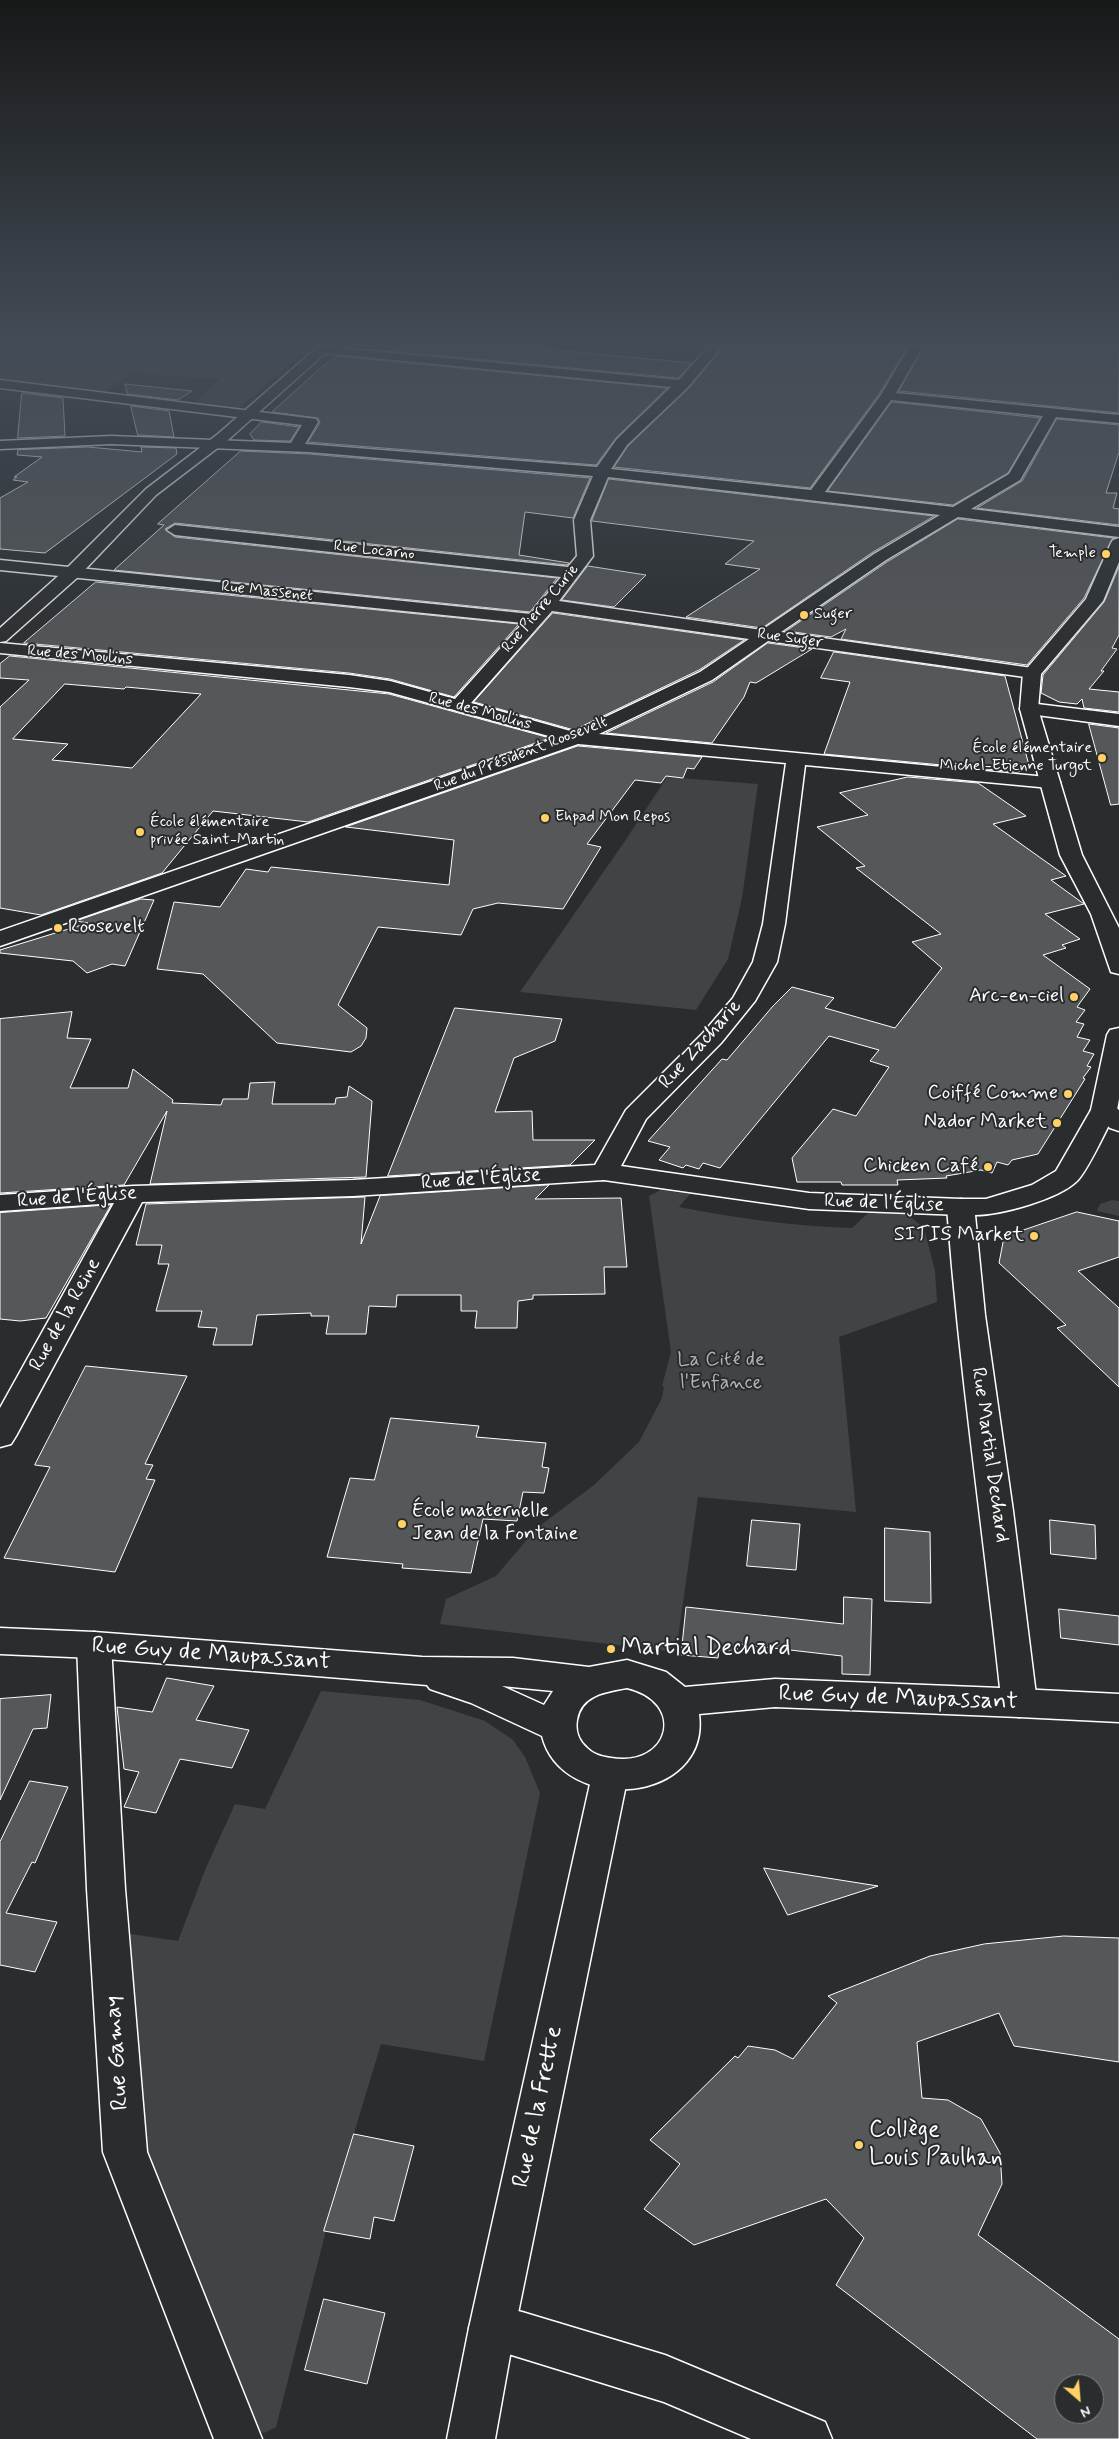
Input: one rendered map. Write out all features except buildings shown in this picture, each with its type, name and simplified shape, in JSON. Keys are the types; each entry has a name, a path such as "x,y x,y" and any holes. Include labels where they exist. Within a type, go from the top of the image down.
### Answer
{"street":[{"path":"0,637 72,573 151,492 192,460"},
{"path":"453,460 602,472 815,494 929,508 954,513 1119,532"},
{"name":"Rue Pierre Curie","path":"459,706 548,605 585,556 582,520 602,472 610,460"},
{"path":"815,494 840,460"},
{"name":"Rue du Président Roosevelt","path":"0,939 576,738 706,676 841,583 1014,477 1024,460"},
{"name":"Rue Locarno","path":"175,530 573,573"},
{"path":"1119,543 1094,601 1032,673 1030,709 1071,855 1102,914 1115,946 1119,967"},
{"name":"Rue Massenet","path":"0,565 534,619"},
{"name":"Rue Suger","path":"548,605 1032,673"},
{"name":"Rue des Moulins","path":"0,648 349,681 390,688 576,738 796,760 1050,782"},
{"path":"1030,709 1119,720"},
{"name":"Rue Zacharie","path":"604,1172 635,1115 712,1038 743,1001 765,962 774,924 796,760"},
{"name":"Rue de l'Église","path":"0,1203 133,1194 353,1188 604,1172 644,1176 809,1201 987,1207 1042,1191 1067,1176 1111,1116 1119,1035"},
{"name":"Rue de la Reine","path":"0,1436 133,1194"},
{"name":"Rue Martial Dechard","path":"961,1207 971,1321 996,1502 1019,1703"},
{"name":"Rue Guy de Maupassant","path":"0,1641 94,1645 422,1671 513,1672 588,1681"},
{"name":"Rue Gamay","path":"94,1645 106,1889 125,2152 238,2439"},
{"name":"Rue Guy de Maupassant","path":"422,1671 484,1694 557,1727"},
{"path":"627,1674 647,1678 664,1688 677,1702 684,1718 683,1734 676,1750 663,1764 648,1772 610,1775 590,1769 573,1758 562,1743 557,1727 558,1713 565,1700 575,1689 588,1681 607,1675 627,1674"},
{"name":"Rue Guy de Maupassant","path":"677,1702 775,1692 1119,1708"},
{"name":"Rue de la Frette","path":"471,2439 492,2328 610,1775"},
{"path":"492,2328 522,2335 665,2379 808,2439"}],"green space":[{"path":"667,777 758,784 742,898 728,959 696,1010 520,992 625,841"},
{"name":"La Cité de l'Enfance","path":"661,1190 690,1194 679,1207 743,1218 852,1228 868,1213 903,1211 924,1228 935,1271 937,1302 839,1337 856,1512 698,1497 676,1652 440,1624 446,1599 496,1576 537,1528 594,1485 639,1442 662,1398 664,1387 662,1386 671,1352 649,1196"},
{"path":"1112,1200 1119,1201 1119,1216 1097,1211 1100,1204"},
{"path":"321,1691 420,1700 485,1721 513,1740 525,1757 540,1793 484,2061 381,2044 334,2199 276,2427 264,2433 253,2430 146,2151 124,1933 178,1941 205,1870 235,1804 265,1809"}],"place":[{"name":"Temple","path":"1106,554"},
{"name":"Suger","path":"804,615"},
{"name":"École élémentaire Michel-Etienne Turgot","path":"1102,758"},
{"name":"Ehpad Mon Repos","path":"545,818"},
{"name":"École élémentaire privée Saint-Martin","path":"140,832"},
{"name":"Roosevelt","path":"58,928"},
{"name":"Arc-en-ciel","path":"1074,997"},
{"name":"Coiffé Comme","path":"1068,1094"},
{"name":"Nador Market","path":"1057,1123"},
{"name":"Chicken Café","path":"988,1167"},
{"name":"SITIS Market","path":"1034,1236"},
{"name":"École maternelle Jean de la Fontaine","path":"402,1524"},
{"name":"Martial Dechard","path":"611,1649"},
{"name":"Collège Louis Paulhan","path":"859,2145"}]}
